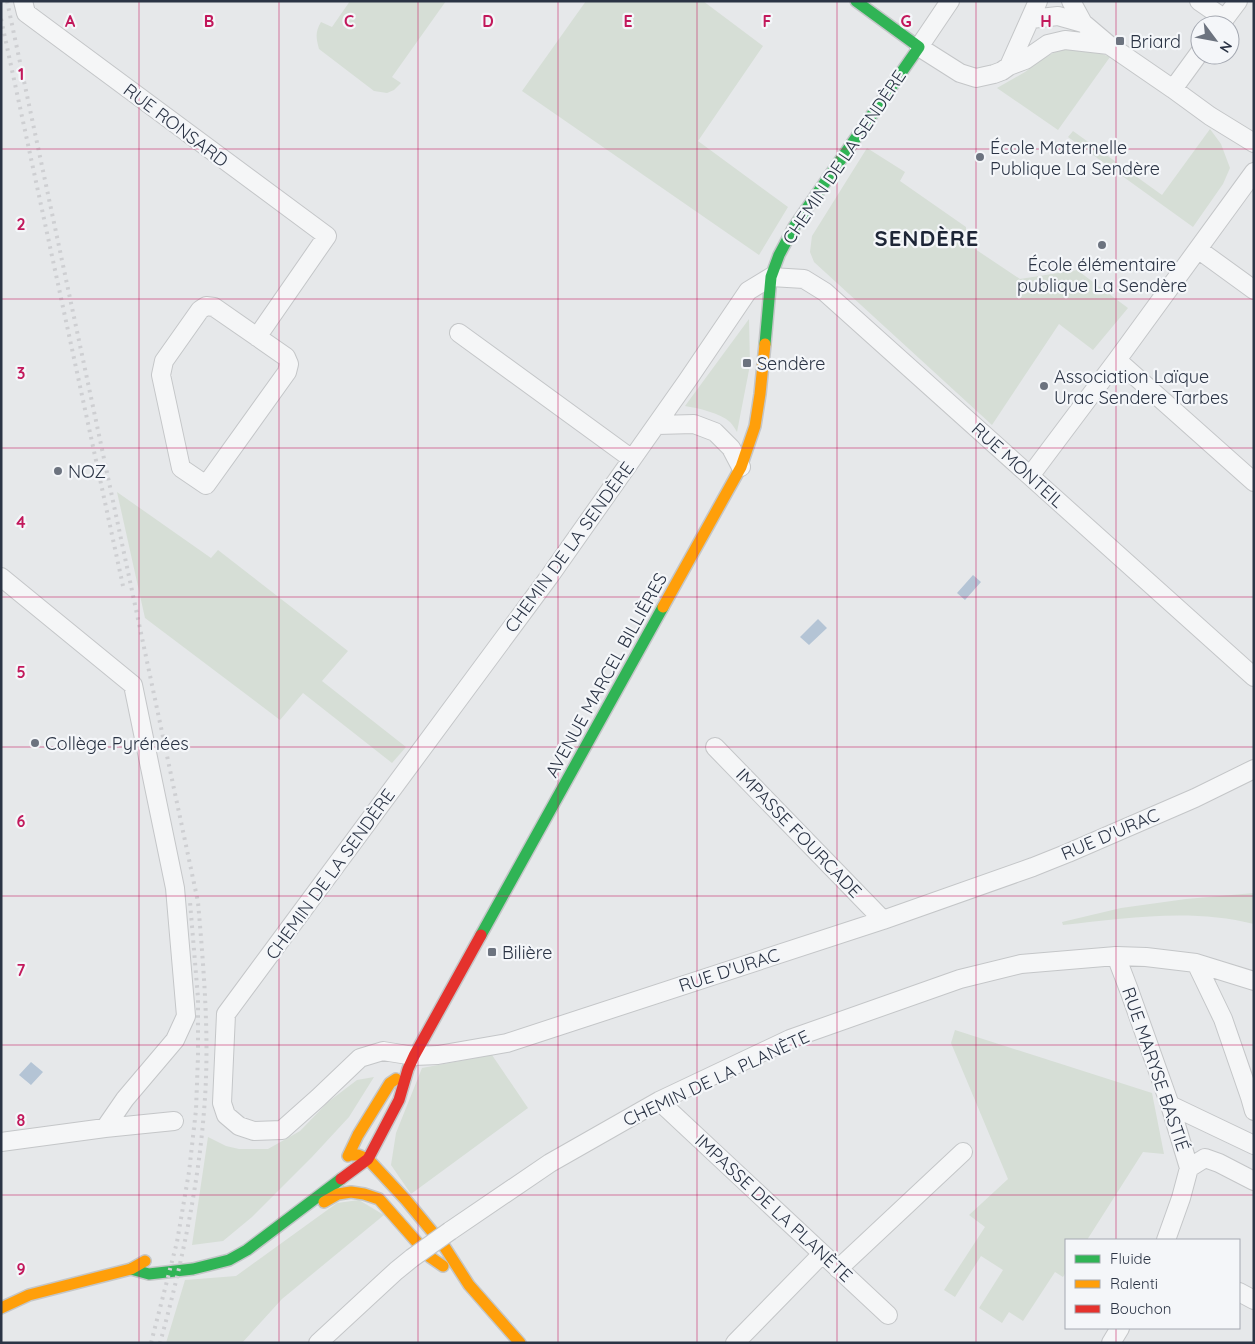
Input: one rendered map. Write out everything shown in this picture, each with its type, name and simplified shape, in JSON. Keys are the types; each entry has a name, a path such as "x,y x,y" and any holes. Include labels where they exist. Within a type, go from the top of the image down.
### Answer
{"street":[{"path":"856,1 919,47 960,73 976,78 994,74 1025,60 1048,44 1065,40 1109,45"},
{"name":"CHEMIN DE LA SENDÈRE","path":"222,1103 226,1014 549,577 748,291 771,277 779,256 794,227 950,1"},
{"path":"1009,66 1038,1"},
{"path":"1071,1 1083,22 1109,45 1210,116 1254,143"},
{"path":"1199,1 1215,15"},
{"path":"1228,15 1238,1"},
{"name":"RUE RONSARD","path":"25,7 326,236 257,337"},
{"path":"1031,19 1058,16 1083,22"},
{"path":"1031,19 1048,44"},
{"path":"1173,89 1191,65"},
{"path":"1030,476 1118,360 1254,172"},
{"path":"1199,250 1254,290"},
{"name":"AVENUE MARCEL BILLIÈRES","path":"368,1159 399,1100 411,1063 741,467 754,426 760,394 771,277"},
{"name":"RUE MONTEIL","path":"771,277 804,279 825,292 1254,677"},
{"path":"206,306 214,308 257,337 286,358 289,364 287,372 206,485 181,468 161,375 164,361 200,310 206,306"},
{"path":"459,333 632,459"},
{"path":"1118,360 1254,482"},
{"path":"657,424 694,424 715,432 731,448 741,467"},
{"path":"1,577 133,685 175,888 186,1016 184,1023 175,1040 125,1099 105,1128"},
{"name":"IMPASSE FOURCADE","path":"715,747 883,920"},
{"name":"RUE D'URAC","path":"222,1103 226,1116 239,1126 254,1131 282,1130 360,1058 383,1051 411,1063 438,1055 507,1043 883,920 1034,866 1195,798 1254,769"},
{"name":"CHEMIN DE LA PLANÈTE","path":"318,1343 412,1258 550,1163 659,1101 790,1040 960,979 1021,964 1116,956 1146,957 1196,963 1254,981"},
{"name":"RUE MARYSE BASTIÉ","path":"1116,956 1170,1105 1189,1168 1166,1239"},
{"path":"1196,963 1222,1019 1254,1111"},
{"name":"AVENUE MARCEL BILLIÈRES","path":"344,1159 390,1083 411,1063"},
{"name":"IMPASSE DE LA PLANÈTE","path":"659,1101 888,1316"},
{"path":"1170,1105 1254,1145"},
{"path":"1,1142 174,1121"},
{"path":"838,1269 963,1152"},
{"path":"469,1285 430,1257 344,1159 358,1155 368,1159 406,1200 444,1246 469,1285 520,1343"},
{"path":"1189,1168 1205,1158 1254,1181"},
{"path":"131,1269 149,1274 193,1269 229,1260 359,1176 368,1159"},
{"path":"273,1231 290,1226 333,1196 344,1191 368,1195 379,1200"},
{"path":"735,1343 822,1254"},
{"path":"1,1308 29,1294 131,1269 147,1260 156,1260"},
{"path":"11,1292 29,1294"},
{"path":"1240,1293 1254,1300"},
{"path":"1111,1343 1119,1329"}],"shaded area":[{"path":"350,1 446,1 392,77 401,83 394,90 387,93 374,91 319,49 317,35 321,22 332,27"},
{"path":"586,1 703,1 763,46 698,141 788,207 759,255 522,91"},
{"path":"1059,50 1092,50 1110,57 1058,130 997,88"},
{"path":"1210,129 1221,144 1230,168 1223,184 1193,227 1068,137 1073,131 1162,195"},
{"path":"867,148 905,172 900,181 966,227 966,243 1020,279 1077,270 1128,308 1093,350 1059,324 992,425 814,262 810,252 812,236"},
{"path":"749,319 750,365 737,432 730,422 721,416 685,406"},
{"path":"117,492 211,558 218,550 348,651 322,681 406,747 392,763 303,693 280,720 145,618"},
{"path":"1254,893 1254,924 1231,919 1183,915 1134,917 1063,925 1062,922 1121,908 1186,899"},
{"path":"955,1030 1152,1093 1164,1154 1143,1152 1088,1239 1065,1239 1065,1274 1063,1277 1055,1272 1023,1321 1009,1312 1002,1323 979,1308 1003,1270 981,1256 955,1297 944,1290 985,1227 969,1215 1008,1179 951,1043"},
{"path":"492,1055 528,1108 411,1194 391,1165 396,1133 422,1068"},
{"path":"374,1077 349,1117 252,1217 223,1241 192,1245 208,1137 226,1146 239,1149 268,1149 300,1131 328,1102 357,1080"},
{"path":"359,1200 384,1215 282,1299 242,1343 166,1343 185,1280 236,1276 337,1203"}],"water":[{"path":"973,575 981,582 965,600 957,593"},
{"path":"818,619 827,628 809,645 800,637"},
{"path":"31,1062 43,1072 31,1085 19,1075"}],"railway":[{"path":"7,1 198,902 206,1033 204,1111 198,1169 188,1228 160,1343"},
{"path":"1,19 123,586"},
{"path":"151,1343 177,1242 189,1172 196,1110 198,998 190,902"}],"traffic: fast":[{"path":"765,344 771,277 779,255 794,227 919,47 856,1"},
{"path":"481,935 663,607"},
{"path":"131,1269 149,1274 193,1269 229,1260 247,1250 341,1179"}],"traffic: slow":[{"path":"663,607 741,467 755,426 765,344"},
{"path":"348,1156 358,1135 390,1083 396,1079"},
{"path":"353,1155 368,1159 406,1200 444,1246 469,1285 520,1343"},
{"path":"324,1202 338,1194 351,1192 379,1199 430,1257 443,1266"},
{"path":"1,1308 29,1295 131,1269 145,1261"}],"traffic: jam":[{"path":"341,1179 368,1159 399,1100 414,1056 481,935"}],"place":[{"name":"Briard","path":"1120,41"},
{"name":"École Maternelle Publique La Sendère","path":"980,157"},
{"name":"École élémentaire publique La Sendère","path":"1102,245"},
{"name":"Sendère","path":"747,363"},
{"name":"Association Laïque Urac Sendere Tarbes","path":"1044,386"},
{"name":"NOZ","path":"58,471"},
{"name":"Collège Pyrénées","path":"35,743"},
{"name":"Bilière","path":"492,952"}],"district":[{"name":"SENDÈRE","path":"927,238"}]}
